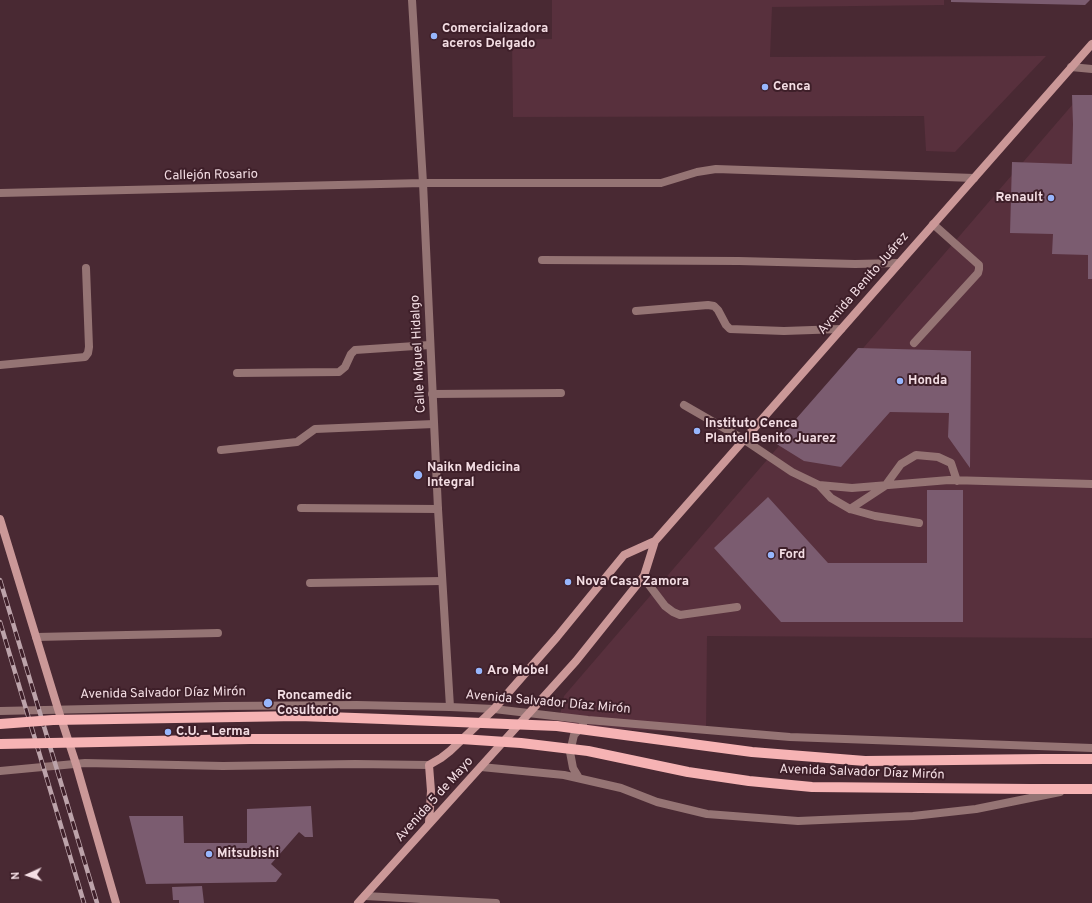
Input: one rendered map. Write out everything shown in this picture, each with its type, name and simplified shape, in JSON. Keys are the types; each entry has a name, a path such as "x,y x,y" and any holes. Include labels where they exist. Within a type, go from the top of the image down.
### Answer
{"main road":[{"name":"Avenida Benito Juárez","path":"530,713 576,661 643,577 655,541 1071,67 1091,47"},
{"path":"0,519 76,764 116,903"},
{"name":"Avenida Benito Juárez","path":"429,764 441,758 450,751 494,709 557,637 624,555 655,541"},
{"name":"Avenida 5 de Mayo","path":"358,903 530,713"},
{"name":"Avenida Salvador Díaz Mirón","path":"0,724 53,720 300,716 383,718 557,726 752,752 865,761 1092,759"},
{"name":"Avenida Salvador Díaz Mirón","path":"0,744 250,739 461,739 521,743 588,751 688,772 749,781 812,787 1092,789"},
{"path":"429,764 431,791 429,823"}],"street":[{"name":"Calle Miguel Hidalgo","path":"412,0 423,183 438,509 450,707"},
{"path":"1071,67 1092,69"},
{"name":"Callejón Rosario","path":"0,193 423,183 661,183 697,172 716,169 974,178"},
{"path":"914,343 978,273 979,270 979,265 933,224"},
{"path":"542,260 731,261 855,264 899,262"},
{"path":"0,364 77,359 85,357 88,353 89,347 86,268"},
{"path":"636,311 708,305 714,306 718,310 726,325 730,329 784,331 841,329"},
{"path":"237,373 339,372 345,367 351,354 355,350 430,345"},
{"path":"432,394 561,393"},
{"path":"684,405 743,439 792,472 819,485 852,488 957,481 1092,484"},
{"path":"220,450 296,442 315,429 434,424"},
{"path":"850,510 885,486 901,464 916,455 938,456 951,463 957,481"},
{"path":"819,485 831,498 850,510 875,516 919,523"},
{"path":"301,508 438,509"},
{"path":"643,577 665,606 673,612 680,614 737,607"},
{"path":"310,583 442,581"},
{"path":"36,637 218,633"},
{"name":"Avenida Salvador Díaz Mirón","path":"0,710 357,705 450,707 494,709 588,720 790,737 1092,748"},
{"path":"579,778 573,768 570,752 574,735 588,720"},
{"path":"0,771 76,764 223,766 429,764"},
{"path":"481,767 564,775 579,778 621,788 656,802 707,814 798,821 913,816 976,809 1075,789"},
{"path":"364,896 496,903"}],"shaded area":[{"name":"Cenca","path":"552,0 944,0 944,5 772,7 770,57 1046,56 955,152 926,151 924,116 513,117 512,40 552,39"},
{"path":"1092,103 1092,638 707,636 706,733 570,727 560,715 564,696 1073,104"}],"building":[{"path":"951,0 1090,0 1085,5 951,2"},
{"name":"Renault","path":"1072,95 1092,95 1092,279 1088,279 1088,255 1052,254 1053,234 1010,233 1012,162 1072,164"},
{"name":"Honda","path":"858,348 971,351 970,468 948,437 949,413 890,412 841,467 804,461 775,443"},
{"name":"Ford","path":"927,490 963,490 963,622 781,622 714,548 768,497 828,563 927,563"},
{"name":"Mitsubishi","path":"311,806 313,837 305,837 299,832 271,864 282,874 276,882 146,884 129,816 183,816 184,843 247,843 247,809"},
{"path":"202,886 204,903 179,903 179,900 173,900 172,887"}],"railway":[{"path":"0,580 97,903"},
{"path":"0,622 84,903"}],"place":[{"name":"Comercializadora aceros Delgado","path":"434,36"},
{"name":"Cenca","path":"765,87"},
{"name":"Renault","path":"1051,198"},
{"name":"Honda","path":"900,381"},
{"name":"Instituto Cenca Plantel Benito Juarez","path":"697,431"},
{"name":"Naikn Medicina Integral","path":"418,475"},
{"name":"Ford","path":"771,555"},
{"name":"Nova Casa Zamora","path":"568,582"},
{"name":"Aro Mobel","path":"479,671"},
{"name":"Roncamedic Cosultorio","path":"268,703"},
{"name":"C.U. - Lerma","path":"168,732"},
{"name":"Mitsubishi","path":"209,854"}]}
